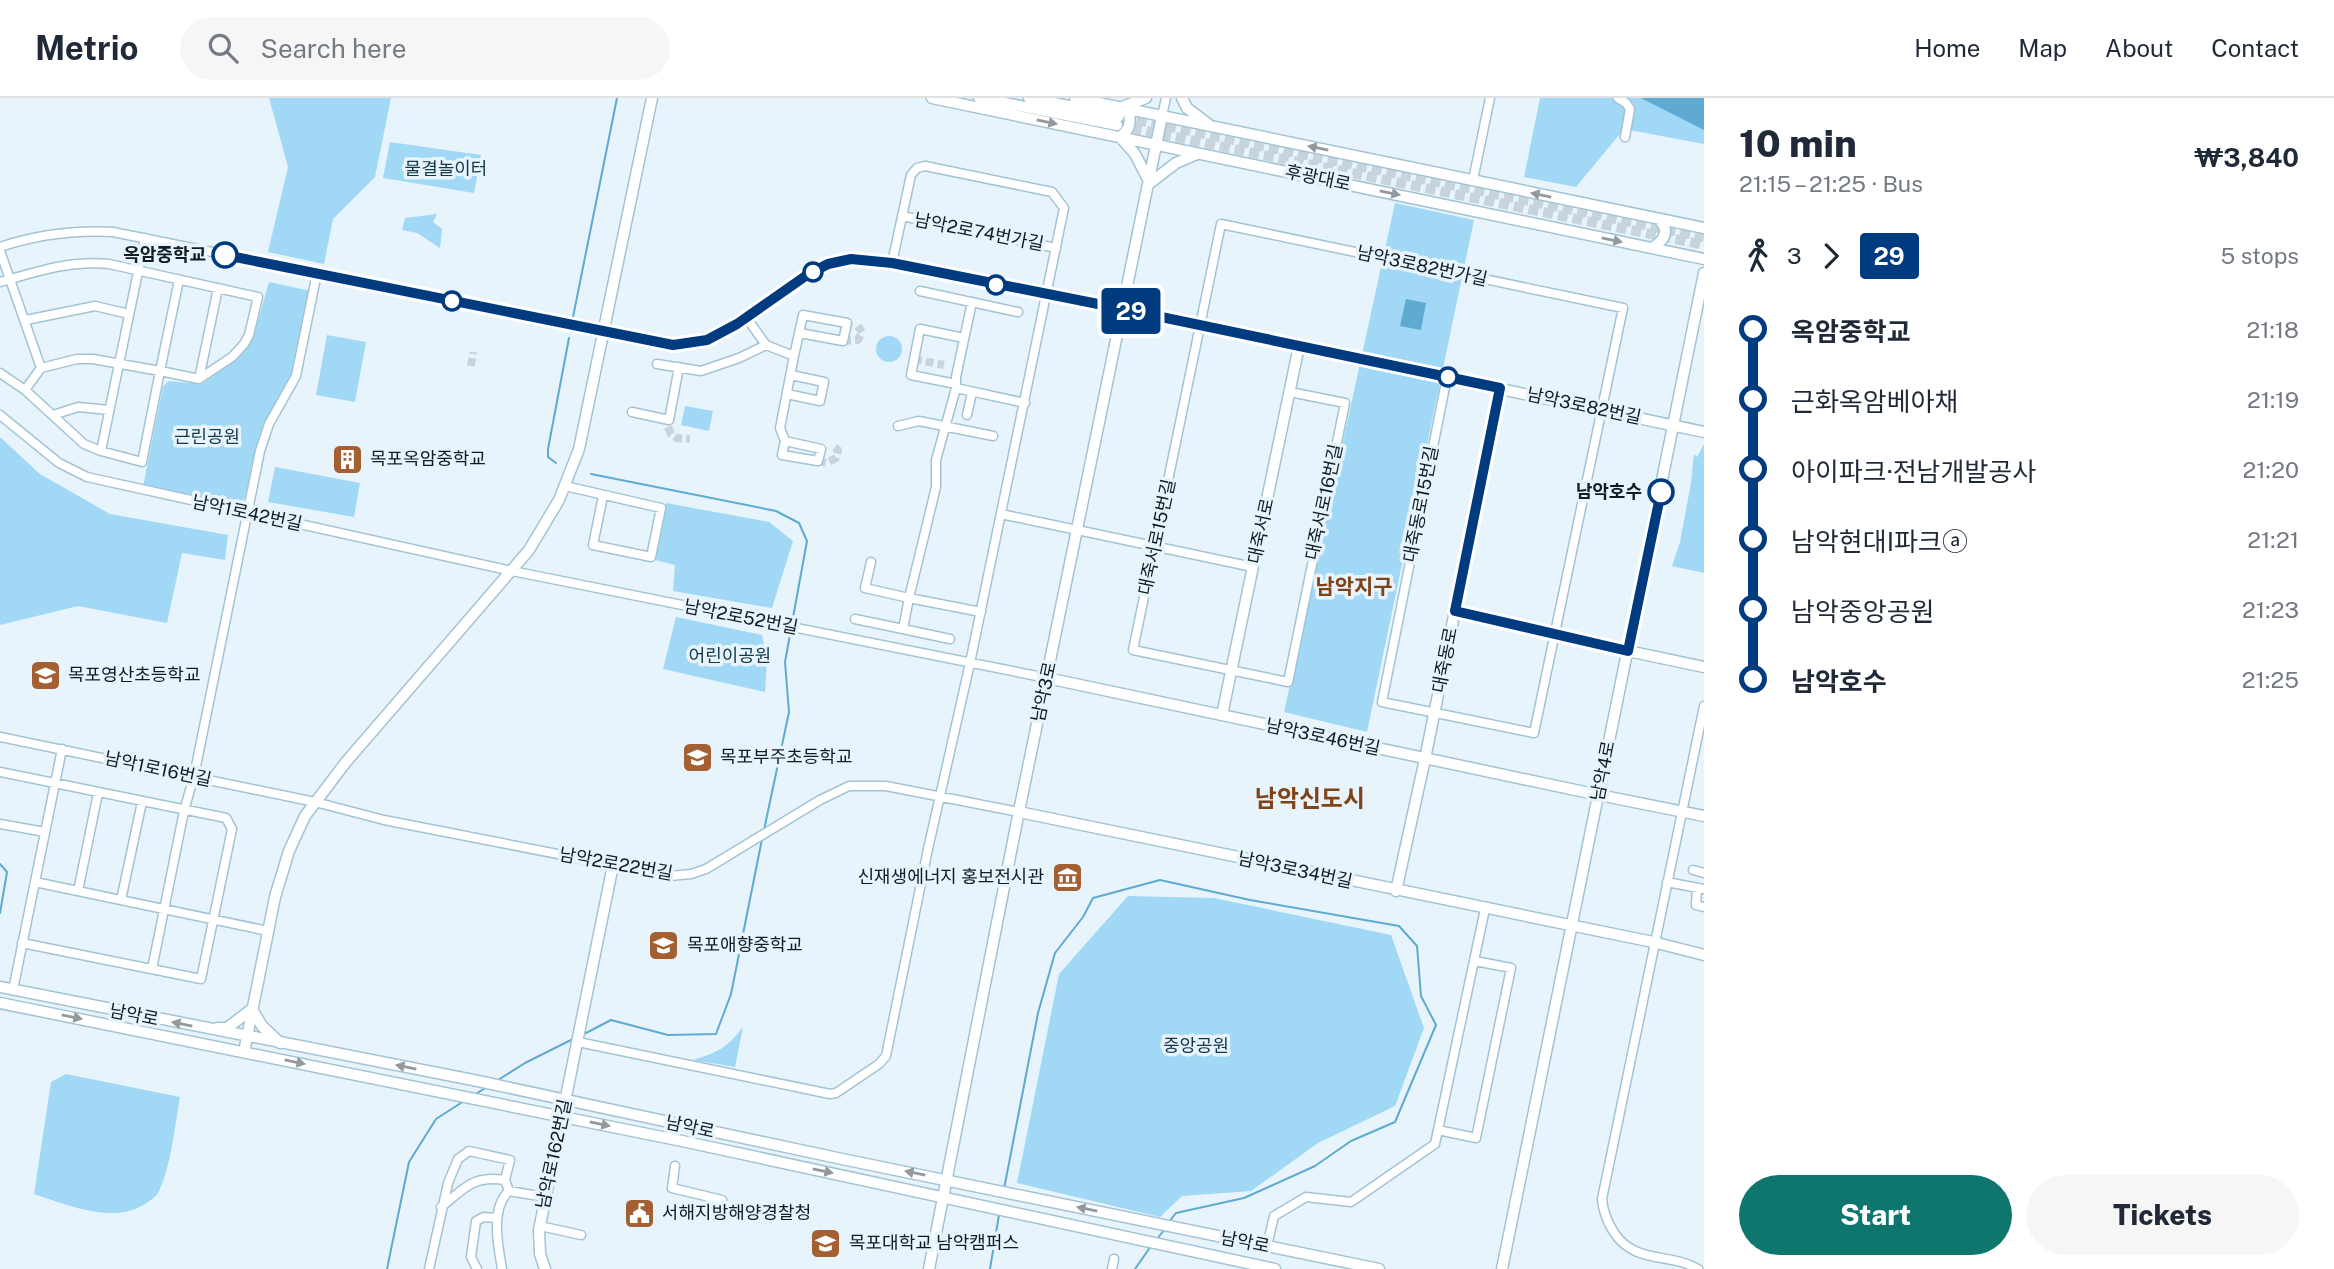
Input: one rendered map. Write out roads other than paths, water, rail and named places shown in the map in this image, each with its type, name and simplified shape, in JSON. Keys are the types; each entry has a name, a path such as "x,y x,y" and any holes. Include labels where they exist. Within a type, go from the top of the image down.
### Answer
{"street":[{"path":"244,1052 275,897 289,851 300,827 315,802 346,762 512,571 542,530 565,486 579,449 652,98"},
{"name":"후광대로","path":"932,98 1704,259"},
{"name":"후광대로","path":"979,98 1119,116 1163,116 1704,228"},
{"name":"후광대로","path":"1029,98 1119,116"},
{"name":"후광대로","path":"1075,98 1119,116"},
{"path":"1119,116 1146,98"},
{"path":"1163,116 1167,98"},
{"path":"1182,98 1187,108 1212,126"},
{"path":"1473,180 1490,98"},
{"path":"1618,98 1630,109 1625,138"},
{"path":"1119,116 1129,113 1131,124 1120,137 1135,154 1150,183 1176,163 1198,153"},
{"name":"남악3로","path":"929,1269 1046,678 1163,116"},
{"name":"남악2로74번가길","path":"892,263 911,175 917,168 925,166 1027,186 1052,192 1064,208 1047,295"},
{"name":"남악2로74번가길","path":"902,216 1056,248"},
{"path":"1652,248 1663,242 1666,233 1665,225 1658,219"},
{"name":"남악3로82번가길","path":"1200,325 1221,224 1623,308 1602,410"},
{"path":"41,368 0,249 21,240 85,232 113,232 145,238 673,345 707,340 807,275 828,264 851,259 892,263 1123,309"},
{"path":"101,451 145,238"},
{"path":"0,282 63,264 91,262 258,297 249,335 244,344 232,357 199,379 119,363 77,359 41,368 25,390"},
{"path":"152,969 265,432 298,369 317,273"},
{"name":"남악4로","path":"1502,1269 1701,303 1704,274"},
{"path":"0,373 25,390 84,444 142,462 180,280"},
{"path":"199,379 218,288"},
{"path":"920,291 1018,312"},
{"path":"579,1041 824,1094 836,1093 884,1060 971,663 1047,295"},
{"path":"903,629 936,487 936,460 956,386 972,302"},
{"path":"26,320 95,306 129,314"},
{"name":"남악3로82번길","path":"1123,309 1704,432"},
{"path":"785,441 821,449 818,461 782,454 785,441 780,428 803,315 847,323 843,341 800,333"},
{"path":"746,317 766,345 794,356"},
{"name":"대죽서로15번길","path":"1200,325 1133,650 1231,670"},
{"path":"964,338 920,329 911,375 1024,403"},
{"path":"657,363 701,371 766,345"},
{"name":"대죽서로","path":"1222,715 1299,346"},
{"path":"632,412 669,424 679,367"},
{"path":"787,394 820,401 824,382 791,374"},
{"name":"대죽동로15번길","path":"1435,713 1382,702 1447,377"},
{"name":"대죽동로","path":"1396,891 1426,759 1500,388"},
{"path":"967,415 972,392"},
{"name":"대죽서로16번길","path":"1231,670 1288,682 1345,403 1290,392"},
{"path":"53,415 78,407 109,410"},
{"path":"1435,713 1534,733 1602,410"},
{"name":"남악1로42번길","path":"0,415 59,463 87,477 512,571"},
{"path":"898,426 919,421 993,436"},
{"path":"565,486 661,508 651,557 593,545 603,496"},
{"path":"1002,514 1253,567"},
{"path":"871,562 865,588 981,612"},
{"name":"남악2로52번길","path":"512,571 1046,678"},
{"path":"1455,611 1704,667"},
{"path":"855,619 950,639"},
{"name":"남악3로46번길","path":"1046,678 1598,796 1704,816"},
{"path":"1698,1269 1632,1251 1616,1236 1602,1206 1603,1188 1653,943 1701,732 1704,706"},
{"name":"남악1로16번길","path":"0,737 315,802"},
{"path":"6,989 22,943 62,749"},
{"path":"0,772 226,818 232,829 201,979 22,943"},
{"name":"남악2로22번길","path":"315,802 384,820 680,876 706,869 820,800 849,786 887,786 1019,812"},
{"path":"78,891 98,793"},
{"path":"121,900 142,802"},
{"name":"남악3로34번길","path":"1019,812 1704,955"},
{"path":"0,824 45,832"},
{"name":"남악로162번길","path":"545,1269 540,1254 540,1226 613,864"},
{"path":"1693,870 1704,873"},
{"path":"35,882 268,931"},
{"path":"1667,882 1701,888 1696,905 1704,907"},
{"path":"1267,1246 1273,1216 1306,1197 1351,1202 1435,1144 1485,909"},
{"path":"1438,1130 1476,1138 1511,968 1475,961"},
{"name":"남악로","path":"6,989 473,1080 1379,1269"},
{"name":"남악로","path":"2,1003 486,1100 1276,1269"},
{"path":"207,1029 227,1028 252,1009"},
{"path":"252,1009 262,1026 280,1044"},
{"path":"429,1269 441,1207 458,1159 469,1151 510,1160 505,1180 509,1191"},
{"path":"675,1166 672,1188 722,1200"},
{"path":"441,1207 463,1188 479,1180 505,1180"},
{"path":"509,1191 545,1197"},
{"path":"502,1269 497,1218 501,1199 509,1191"},
{"path":"477,1269 471,1256 476,1221 484,1217 497,1218"},
{"path":"540,1226 581,1235"},
{"path":"1112,1269 1114,1259"}],"waterway":[{"path":"573,317 617,98"},
{"path":"556,463 548,457 548,449 569,338"},
{"path":"591,474 776,511 799,523 807,541 792,623"},
{"path":"764,830 789,712 785,662 791,629"},
{"path":"584,1034 611,1020 668,1035 716,1034 731,994 762,839"},
{"path":"0,864 7,872 0,913"},
{"path":"1004,1189 1038,1013 1055,953 1083,917 1093,898 1160,880 1250,900 1399,926 1417,946 1421,996 1436,1025 1395,1122 1351,1141 1315,1166 1244,1198 1176,1213 1169,1222"},
{"path":"498,1080 573,1039"},
{"path":"474,1095 487,1087"},
{"path":"387,1269 409,1162 436,1119 464,1101"},
{"path":"990,1269 999,1215"},
{"path":"1157,1239 1164,1230"},
{"path":"1135,1269 1151,1246"}],"tunnel":[{"path":"1122,117 1704,237"},
{"path":"1117,125 1704,245"},
{"path":"843,341 858,340 862,332 858,326"},
{"path":"471,366 473,352"},
{"path":"914,359 944,365"},
{"path":"668,427 671,434 677,438 690,439"},
{"path":"818,461 826,463 836,458 838,450 832,445"}],"place":[{"name":"옥암중학교","path":"225,255"},
{"name":"목포옥암중학교","path":"347,459"},
{"name":"남악호수","path":"1661,492"},
{"name":"목포영산초등학교","path":"45,675"},
{"name":"목포부주초등학교","path":"697,757"},
{"name":"신재생에너지 홍보전시관","path":"1067,877"},
{"name":"목포애향중학교","path":"664,945"},
{"name":"서해지방해양경찰청","path":"639,1213"},
{"name":"목포대학교 남악캠퍼스","path":"826,1243"}],"district":[{"name":"남악지구","path":"1354,587"},
{"name":"남악신도시","path":"1310,799"}],"park label":[{"name":"물결놀이터","path":"446,169"},
{"name":"근린공원","path":"207,437"},
{"name":"어린이공원","path":"730,656"},
{"name":"중앙공원","path":"1196,1046"}]}
